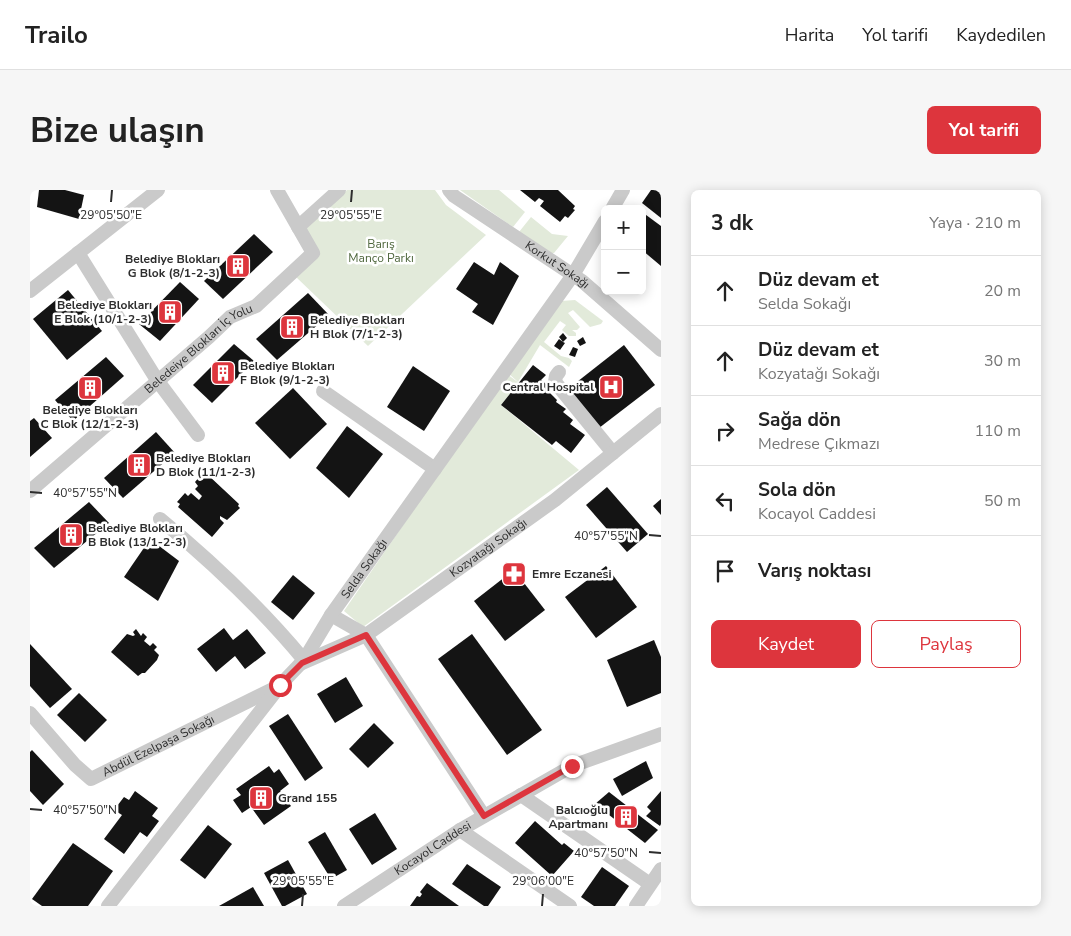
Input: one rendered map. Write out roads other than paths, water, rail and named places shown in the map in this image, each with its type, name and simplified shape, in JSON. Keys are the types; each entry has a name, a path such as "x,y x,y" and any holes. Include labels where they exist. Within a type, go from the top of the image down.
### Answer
{"street":[{"path":"30,291 155,190"},
{"name":"Beledeiye Blokları İç Yolu","path":"30,491 230,317 256,306 313,253 277,190"},
{"path":"298,227 339,190"},
{"path":"614,205 623,190"},
{"name":"Korkut Sokağı","path":"455,192 582,281 661,350"},
{"name":"Selda Sokağı","path":"108,906 280,685 303,661 331,615 573,275 601,228"},
{"path":"78,253 158,380 198,435"},
{"path":"559,372 555,382 613,453"},
{"path":"322,390 435,469"},
{"name":"Kozyatağı Sokağı","path":"303,661 366,635 555,500 661,414"},
{"path":"160,519 206,556 280,631 303,661"},
{"path":"331,615 366,635 484,816"},
{"name":"Abdül Ezelpaşa Sokağı","path":"32,719 75,765 91,779 280,685"},
{"name":"Kocayol Caddesi","path":"344,906 460,830 572,766 661,734"},
{"path":"522,795 650,884"},
{"path":"460,830 570,906"},
{"path":"636,906 661,869"}],"place":[{"name":"Belediye Blokları G Blok (8/1-2-3)","path":"238,266"},
{"name":"Belediye Blokları E Blok (10/1-2-3)","path":"170,312"},
{"name":"Belediye Blokları H Blok (7/1-2-3)","path":"292,327"},
{"name":"Belediye Blokları F Blok (9/1-2-3)","path":"223,373"},
{"name":"Central Hospital","path":"611,387"},
{"name":"Belediye Blokları C Blok (12/1-2-3)","path":"90,388"},
{"name":"Belediye Blokları D Blok (11/1-2-3)","path":"139,465"},
{"name":"Belediye Blokları B Blok (13/1-2-3)","path":"71,535"},
{"name":"Emre Eczanesi","path":"514,574"},
{"name":"Grand 155","path":"261,798"},
{"name":"Balcıoğlu Apartmanı","path":"626,817"}],"park label":[{"name":"Barış Manço Parkı","path":"381,251"}]}
